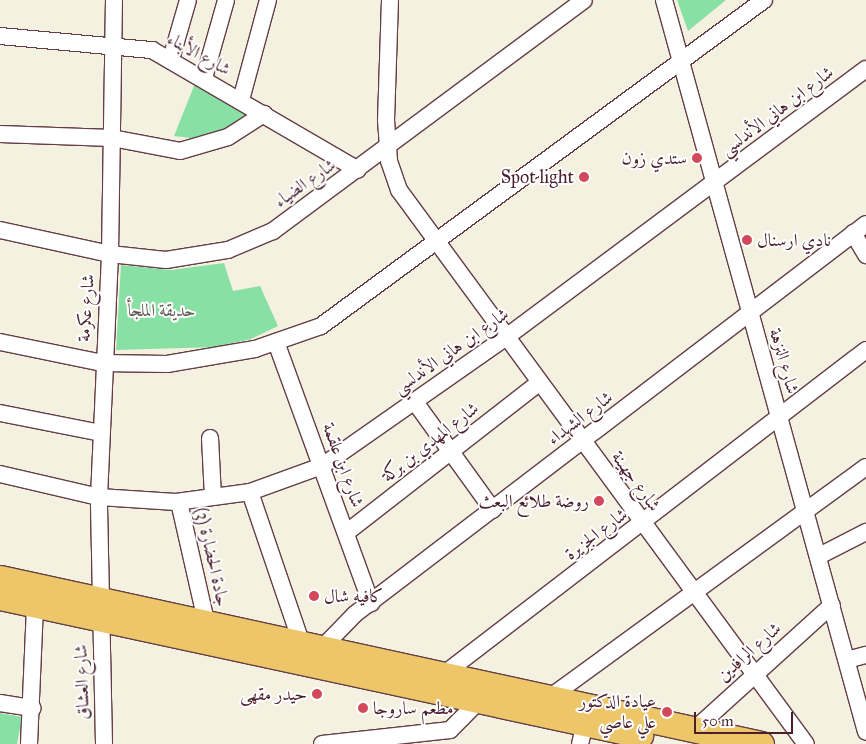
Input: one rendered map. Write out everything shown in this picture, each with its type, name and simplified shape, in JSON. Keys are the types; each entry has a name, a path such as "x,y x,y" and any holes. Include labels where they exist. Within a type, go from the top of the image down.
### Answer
{"highway":[{"path":"0,578 99,608 478,702 583,734 690,737 761,744"},
{"path":"0,597 35,605 99,608 206,621 549,698 690,737"}],"street":[{"name":"شارع عكرمة","path":"99,608 102,362 110,254 114,0"},
{"path":"171,59 188,0"},
{"path":"204,78 226,0"},
{"path":"241,100 268,0"},
{"name":"شارع جهينة","path":"390,0 388,149 399,190 434,242 806,744"},
{"name":"شارع الضياء","path":"0,230 110,254 166,260 228,250 273,230 388,149 584,0"},
{"name":"شارع النزهة","path":"664,0 683,60 713,184 819,556 866,732"},
{"path":"0,342 102,362 167,364 276,342 321,326 764,0"},
{"name":"شارع الأبناء","path":"0,36 152,50 204,78 358,170"},
{"name":"شارع ابن هاني الأندلسي","path":"0,474 99,497 179,502 250,492 322,466 506,338 866,69"},
{"path":"0,134 112,138 180,151 228,137 264,114"},
{"path":"860,228 866,255"},
{"name":"شارع الشهداء","path":"312,645 372,603 860,228"},
{"name":"شارع ابن علقمة","path":"276,342 372,603"},
{"name":"شارع الجزيرة","path":"444,674 866,350"},
{"name":"شارع المهدي بن بركة","path":"346,533 539,383"},
{"path":"415,402 493,510"},
{"path":"0,413 101,433"},
{"path":"210,438 213,497"},
{"path":"549,698 695,594 866,467"},
{"path":"250,492 312,645"},
{"name":"جادة الحضارة (3)","path":"179,502 206,621"},
{"path":"819,556 866,532"},
{"path":"29,744 33,708 35,605"},
{"name":"شارع الرافدين","path":"690,737 754,674 832,605"},
{"name":"شارع العشاق","path":"99,608 104,744"},
{"path":"847,660 866,655"},
{"path":"0,702 33,708"},
{"path":"322,744 450,730 478,702"}],"green space":[{"path":"677,0 726,0 688,31"},
{"path":"196,81 250,115 225,132 199,139 174,136"},
{"name":"حديقة الملجأ","path":"224,263 233,291 260,286 278,326 251,339 216,347 116,350 121,265 171,270"},
{"path":"0,713 22,717 17,744 0,744"}],"place":[{"name":"ستدي زون","path":"697,158"},
{"name":"Spot light","path":"584,177"},
{"name":"نادي ارسنال","path":"747,240"},
{"name":"روضة طلائع البعث","path":"599,501"},
{"name":"كافيه شال","path":"314,596"},
{"name":"حيدر مقهى","path":"317,694"},
{"name":"مطعم ساروجا","path":"363,708"},
{"name":"عيادة الدكتور علي عاصي","path":"667,712"}]}
